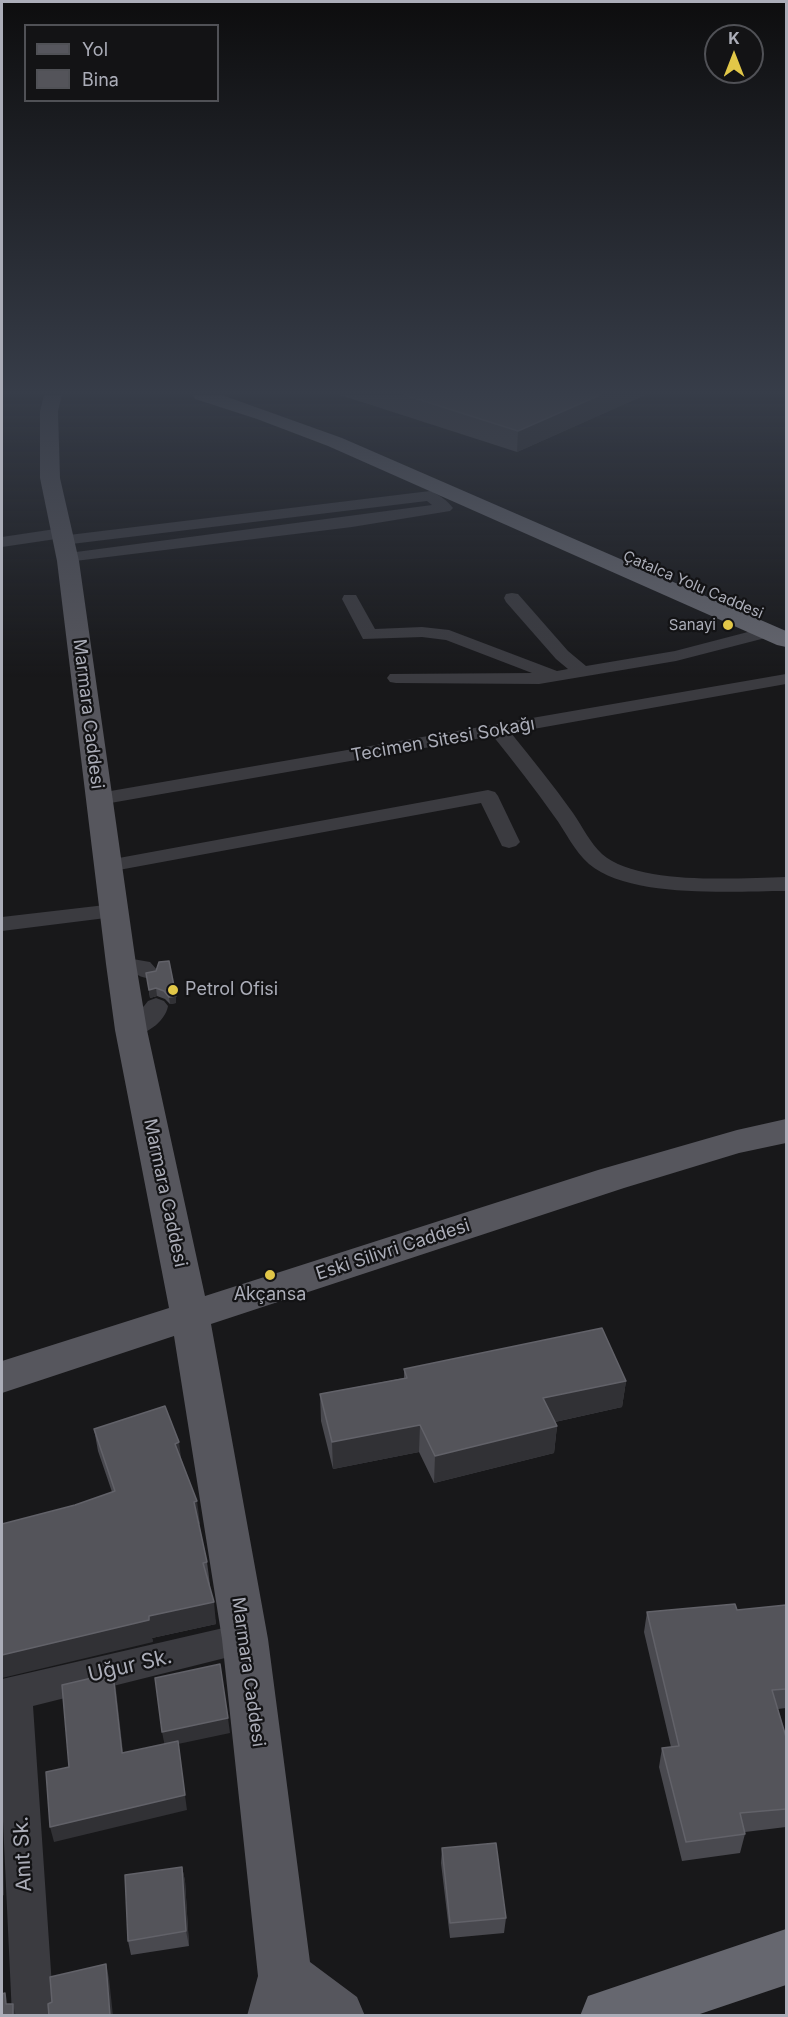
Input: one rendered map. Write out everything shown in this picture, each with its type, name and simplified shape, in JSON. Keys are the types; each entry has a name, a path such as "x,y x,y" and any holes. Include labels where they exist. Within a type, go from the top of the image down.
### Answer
{"highway":[{"name":"Çatalca Yolu Caddesi","path":"445,489 780,632"},
{"name":"Çatalca Yolu Caddesi","path":"466,489 780,632"},
{"path":"608,2016 786,1957"}],"main road":[{"name":"Marmara Caddesi","path":"52,489 64,544 114,911 134,968 131,1030 190,1316 245,1639 280,1996"},
{"name":"Eski Silivri Caddesi","path":"2,1377 611,1179 737,1142 786,1131"},
{"path":"280,1996 338,2016"}],"street":[{"path":"2,530 64,544 430,496 452,517 340,538 64,544 2,542"},
{"path":"350,598 369,635 422,632 448,635 556,676"},
{"path":"512,598 562,655 583,672"},
{"path":"396,678 539,679 676,656 780,632"},
{"name":"Tecimen Sitesi Sokağı","path":"99,799 499,731 786,679"},
{"path":"499,731 568,820 580,844 603,865 643,880 713,884 786,884"},
{"path":"108,866 488,796 509,842"},
{"path":"2,924 114,911"},
{"path":"131,1030 155,1012 156,1006"},
{"name":"Uğur Sk.","path":"8,1694 245,1639"},
{"name":"Anıt Sk.","path":"8,1694 33,2016"}],"building":[{"path":"169,961 176,996 169,997 164,991 156,988 149,990 146,973 156,971 159,962"},
{"path":"602,1328 626,1381 543,1398 557,1426 435,1456 420,1425 332,1442 320,1394 407,1378 404,1369"},
{"path":"165,1406 179,1442 175,1444 197,1501 194,1502 207,1562 203,1563 214,1602 149,1616 149,1620 2,1655 2,1524 75,1505 115,1491 94,1429"},
{"path":"735,1604 737,1610 786,1605 786,1689 772,1690 786,1737 786,1809 740,1813 745,1834 686,1842 662,1748 679,1746 647,1612"},
{"path":"220,1664 228,1718 162,1732 155,1678"},
{"path":"113,1673 122,1753 178,1741 185,1795 50,1827 46,1772 69,1767 62,1685"},
{"path":"496,1843 506,1918 450,1923 442,1848"},
{"path":"182,1867 186,1931 128,1941 125,1875"},
{"path":"106,1964 110,2016 49,2016 48,2004 52,2002 50,1977"},
{"path":"5,1993 6,2004 13,2004 13,2016 2,2016 2,1994"}],"place":[{"name":"Sanayi","path":"728,625"},
{"name":"Petrol Ofisi","path":"173,990"},
{"name":"Akçansa","path":"270,1275"}]}
